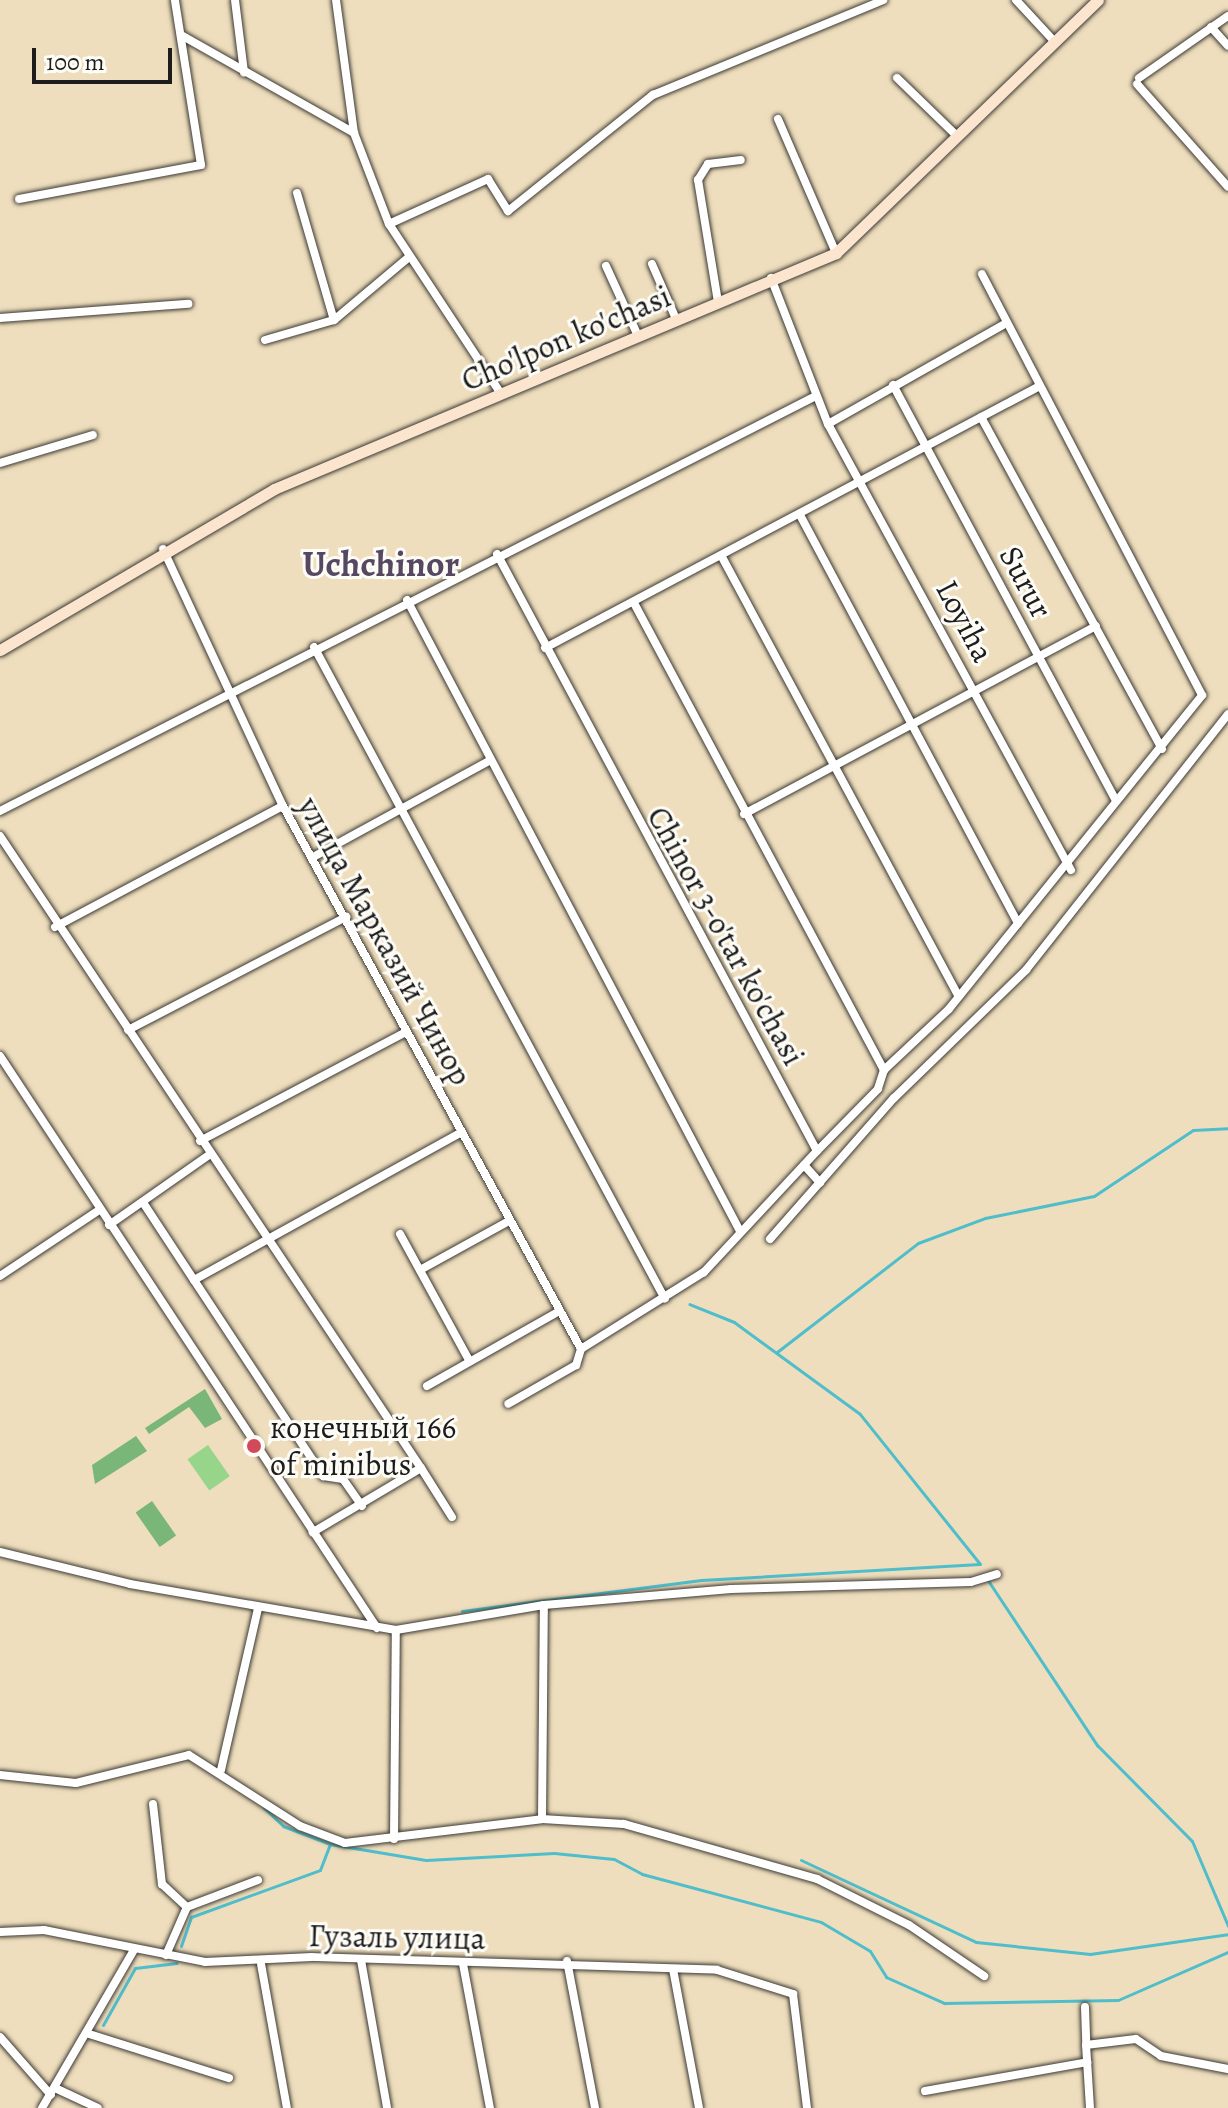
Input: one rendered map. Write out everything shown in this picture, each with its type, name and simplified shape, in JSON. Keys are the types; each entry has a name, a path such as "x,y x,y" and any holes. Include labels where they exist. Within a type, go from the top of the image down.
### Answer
{"main road":[{"name":"Cho'lpon ko'chasi","path":"0,650 163,548 274,489 836,253 955,134 1098,0"}],"street":[{"path":"19,199 201,165 175,0"},
{"path":"235,0 244,72"},
{"path":"336,0 354,133 389,224 501,394"},
{"path":"389,224 488,179 508,211 653,95 883,0"},
{"path":"1016,0 1053,40"},
{"path":"1228,16 1138,81 1228,187"},
{"path":"1211,27 1228,46"},
{"path":"181,35 354,133"},
{"path":"897,78 955,134"},
{"path":"778,119 836,253"},
{"path":"718,302 698,180 708,164 741,160"},
{"path":"297,193 334,320"},
{"path":"265,340 334,320 409,257"},
{"path":"652,264 676,319"},
{"path":"606,266 638,336"},
{"path":"508,1404 576,1365 581,1349 704,1272 878,1089 884,1070 958,995 1069,866 1116,801 1162,749 1202,695 1003,325 982,274"},
{"name":"Loyiha","path":"771,278 828,424 863,481 1069,866"},
{"path":"0,318 188,304"},
{"path":"828,424 1003,325"},
{"name":"Surur","path":"893,385 1116,801"},
{"path":"545,648 1038,387"},
{"path":"0,811 314,647 816,396"},
{"path":"981,417 1162,749"},
{"path":"0,463 93,435"},
{"path":"800,515 1018,924"},
{"name":"улица Марказий Чинор","path":"163,548 226,692 283,806 581,1349"},
{"name":"Chinor 3-o'tar ko'chasi","path":"497,554 817,1151"},
{"path":"722,557 958,995"},
{"path":"407,600 489,761 740,1231"},
{"path":"634,603 744,814 884,1070"},
{"path":"744,814 1096,626"},
{"path":"314,647 665,1299"},
{"path":"770,1239 894,1098 1026,970 1228,714"},
{"path":"313,857 489,761"},
{"path":"55,927 283,806"},
{"path":"0,836 55,927 128,1030 452,1517"},
{"path":"128,1030 346,917"},
{"path":"200,1141 406,1032"},
{"path":"0,1056 98,1211 377,1628"},
{"path":"194,1280 265,1237 462,1132"},
{"path":"109,1225 144,1204 209,1155"},
{"path":"804,1165 820,1183"},
{"path":"144,1204 323,1476 343,1479 362,1506"},
{"path":"0,1276 98,1211"},
{"path":"420,1270 509,1221"},
{"path":"400,1234 469,1360"},
{"path":"427,1386 558,1312"},
{"path":"313,1532 423,1470"},
{"path":"0,1552 258,1609 396,1630 544,1605 731,1589 971,1582 997,1574"},
{"path":"542,1819 544,1605"},
{"path":"221,1770 258,1609"},
{"path":"394,1839 396,1630"},
{"path":"0,1775 76,1783 182,1753 221,1770 317,1835 345,1843 542,1819 624,1824 817,1879 889,1913 984,1976"},
{"path":"153,1804 162,1884 187,1907"},
{"path":"166,1955 187,1907 258,1880"},
{"name":"Гузаль улица","path":"0,1932 44,1930 134,1950 261,1964 361,1960 463,1964 567,1961 717,1970 793,1994 807,2108"},
{"path":"42,2108 134,1950"},
{"path":"361,1960 387,2108"},
{"path":"567,1961 595,2108"},
{"path":"261,1964 287,2108"},
{"path":"463,1964 490,2108"},
{"path":"673,1969 699,2108"},
{"path":"1085,2007 1090,2108"},
{"path":"86,2033 229,2078"},
{"path":"0,2037 53,2091 98,2108"},
{"path":"1086,2045 1136,2039 1161,2056 1228,2069"},
{"path":"925,2091 1087,2062"}],"green space":[{"path":"205,1389 222,1419 205,1428 189,1407 149,1434 145,1428"},
{"path":"136,1436 147,1451 95,1484 92,1465"},
{"path":"208,1445 230,1476 209,1490 188,1459"},
{"path":"152,1501 176,1535 160,1547 136,1512"}],"waterway":[{"path":"777,1352 918,1243 985,1218 1094,1196 1193,1130 1228,1128"},
{"path":"462,1611 701,1580 980,1564 860,1414 734,1322 689,1304"},
{"path":"989,1582 1097,1745 1192,1841 1228,1926"},
{"path":"264,1808 283,1826 330,1844"},
{"path":"181,1946 191,1917 320,1870 330,1844 426,1860 554,1853 614,1859 642,1874 821,1922 870,1951 886,1977 944,2003 1118,2000 1228,1952"},
{"path":"801,1860 976,1942 1090,1954 1228,1934"},
{"path":"103,2025 135,1968 177,1963"}],"place":[{"name":"конечный 166 of minibus","path":"254,1446"}],"district":[{"name":"Uchchinor","path":"381,564"}]}
